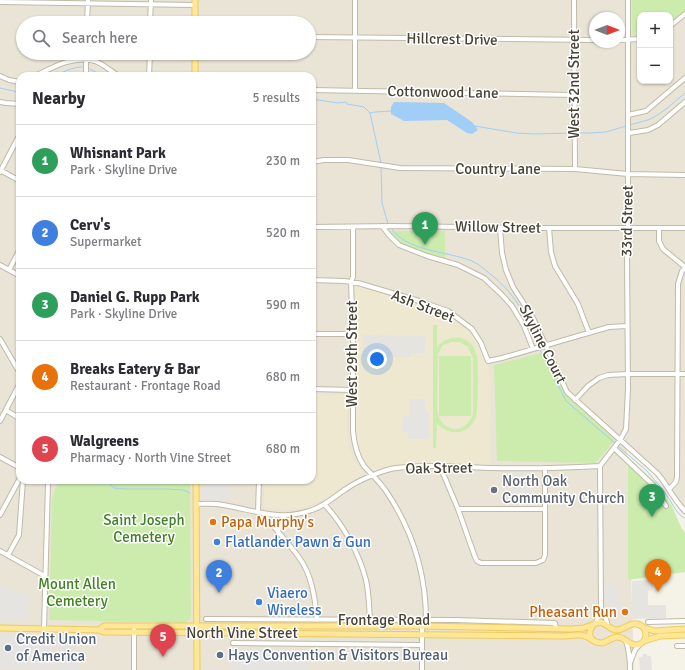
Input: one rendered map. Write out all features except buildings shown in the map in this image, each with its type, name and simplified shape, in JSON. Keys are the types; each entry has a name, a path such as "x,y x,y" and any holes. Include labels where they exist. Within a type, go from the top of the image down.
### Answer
{"main road":[{"path":"195,2 195,16"},
{"path":"195,60 195,72"},
{"path":"196,484 197,670"},
{"path":"592,640 590,637 590,632 595,623 602,622 614,630 634,624 654,631 685,629"},
{"name":"North Vine Street","path":"595,623 581,628 556,629 422,626 104,626 100,630 104,632 134,633 581,635 602,643 617,637 633,644 642,642"},
{"path":"0,628 100,630"},
{"path":"642,642 646,635 645,628"},
{"path":"642,642 660,636 685,635"}],"street":[{"path":"355,0 355,91"},
{"name":"West 32nd Street","path":"574,0 574,169"},
{"name":"33rd Street","path":"600,466 620,440 626,429 628,374 628,0"},
{"path":"0,2 195,2"},
{"path":"87,16 88,2"},
{"path":"150,16 151,2"},
{"path":"673,24 685,14"},
{"name":"Hillcrest Drive","path":"316,37 589,40"},
{"path":"628,40 637,39"},
{"path":"44,72 65,62 77,60 96,62 113,72"},
{"path":"85,72 86,60"},
{"path":"149,72 150,60"},
{"path":"0,76 16,81"},
{"path":"628,115 646,111 685,78"},
{"name":"Cottonwood Lane","path":"316,90 574,95"},
{"path":"0,102 16,104"},
{"path":"629,131 648,130 658,125 685,102"},
{"path":"16,141 0,171 16,179"},
{"name":"Country Lane","path":"316,161 348,160 400,168 574,169 628,174 685,175"},
{"name":"West 29th Street","path":"353,226 353,277 351,282 353,334 352,432 354,443 363,464 385,489 404,522 411,538 419,562 425,600 426,620"},
{"path":"384,226 389,235 399,245 427,256 458,265 484,278 512,306 524,326 533,349"},
{"name":"Willow Street","path":"316,227 685,228"},
{"name":"Skyline Court","path":"500,228 502,253 506,270 513,287 533,318 567,392 658,474 685,511"},
{"path":"549,228 551,252 556,266 578,304 589,333"},
{"path":"659,228 659,241 663,249 685,267 682,271 678,284 677,477 676,482 669,489"},
{"path":"9,270 16,257"},
{"path":"0,265 16,274"},
{"name":"Ash Street","path":"316,280 351,282 419,301 448,311 472,329 481,343 488,361 609,327 627,326"},
{"path":"316,334 353,334"},
{"path":"0,339 16,367"},
{"path":"576,400 588,386 599,378 608,375 685,374"},
{"path":"316,389 352,390"},
{"path":"0,421 16,391"},
{"path":"6,410 16,416"},
{"path":"614,448 652,485 666,506"},
{"path":"0,457 16,466"},
{"path":"440,466 458,508 477,561 481,563 536,563 543,560 545,555 545,468"},
{"name":"Oak Street","path":"196,504 221,504 260,513 284,516 313,510 361,480 394,468 440,466 572,468 600,466"},
{"path":"595,623 601,608 600,466"},
{"path":"0,515 17,484"},
{"path":"8,555 19,535 23,484"},
{"path":"44,629 49,484"},
{"path":"259,484 260,513 299,557 306,569 315,597 317,620"},
{"path":"324,504 330,509 347,534 360,562 366,579 370,620"},
{"path":"458,508 545,509"},
{"path":"278,532 284,516"},
{"path":"0,551 45,576"},
{"path":"601,608 604,612 608,626"},
{"name":"Frontage Road","path":"206,619 426,620 555,623 556,629"},
{"path":"648,622 685,621"},
{"path":"134,626 134,670"},
{"path":"422,626 422,670"},
{"path":"626,641 630,670"},
{"path":"630,663 635,650 642,642"},
{"path":"234,643 422,645"},
{"path":"677,646 685,646"}],"shaded area":[{"path":"0,0 685,0 685,515 682,514 665,486 649,468 627,449 634,670 0,670"},
{"path":"351,282 448,311 472,329 488,361 490,390 490,468 403,468 373,476 363,464 354,443"},
{"path":"363,335 426,336 425,353 411,353 411,357 363,357"},
{"path":"316,395 347,395 347,436 350,449 363,473 324,499 311,505 291,510 264,508 264,484 316,484"},
{"path":"409,399 425,399 425,412 429,412 429,439 408,439 408,432 402,432 402,417 409,416"},
{"path":"511,471 532,471 532,506 511,505"},
{"path":"201,484 229,484 229,500 206,500 201,496"},
{"path":"653,580 653,590 648,591 648,605 666,605 666,618 632,619 632,581"},
{"path":"605,583 618,583 618,604 606,604"},
{"path":"0,585 12,591 13,590 29,595 28,620 0,622"},
{"path":"623,604 624,609 621,609 621,619 610,616 609,613 605,613 605,605"},
{"path":"0,635 71,635 72,661 79,661 79,670 0,669"},
{"path":"232,648 307,649 307,670 232,670"},
{"path":"643,654 651,656 652,670 640,670 639,657 643,657"}],"green space":[{"path":"632,0 685,0 685,12 673,20 673,12 637,12 637,36 632,34"},
{"path":"445,231 445,259 407,246 394,238 389,232"},
{"path":"433,325 437,325 437,347 441,343 451,338 462,338 471,344 475,350 478,361 478,397 476,417 473,423 464,431 452,432 441,427 437,423 436,448 433,448","holes":["458,342 468,347 473,358 473,414 464,426 453,429 443,423 439,417 437,409 438,354 443,345"]},
{"path":"545,352 566,395 616,441 613,444 610,444 608,449 595,463 497,461 494,365"},
{"path":"439,356 471,356 471,416 439,416"},
{"path":"628,458 653,480 672,506 685,533 685,572 628,580"},
{"path":"58,484 190,484 191,618 185,623 49,620 52,500"}],"water":[{"path":"394,102 444,103 472,122 478,130 472,134 467,133 447,120 404,121 391,114 391,107"}],"waterway":[{"path":"62,72 82,67"},
{"path":"90,69 96,72"},
{"path":"0,88 16,92"},
{"path":"629,125 648,120 658,115 685,93"},
{"path":"316,100 338,103 346,102 347,104 364,107 370,113 381,163"},
{"path":"370,113 391,111"},
{"path":"475,126 516,133 573,133"},
{"path":"576,133 606,132 626,126"},
{"path":"381,166 382,203 388,224"},
{"path":"391,228 398,236 416,246 469,260 484,269 506,288 519,305 538,345"},
{"path":"539,348 566,401 616,444"},
{"path":"618,446 647,471 664,491 676,510 685,518"},
{"path":"110,484 114,488 183,490 190,493"}],"place":[{"name":"Whisnant Park","path":"425,245"},
{"name":"North Oak Community Church","path":"494,490"},
{"name":"Daniel G. Rupp Park","path":"652,517"},
{"name":"Papa Murphy's","path":"213,522"},
{"name":"Flatlander Pawn & Gun","path":"217,542"},
{"name":"Breaks Eatery & Bar","path":"658,592"},
{"name":"Cerv's","path":"219,593"},
{"name":"Viaero Wireless","path":"259,602"},
{"name":"Pheasant Run","path":"625,612"},
{"name":"Credit Union of America","path":"8,648"},
{"name":"Hays Convention & Visitors Bureau","path":"220,655"},
{"name":"Walgreens","path":"163,657"}],"park label":[{"name":"Saint Joseph Cemetery","path":"144,528"},
{"name":"Mount Allen Cemetery","path":"77,592"}]}
